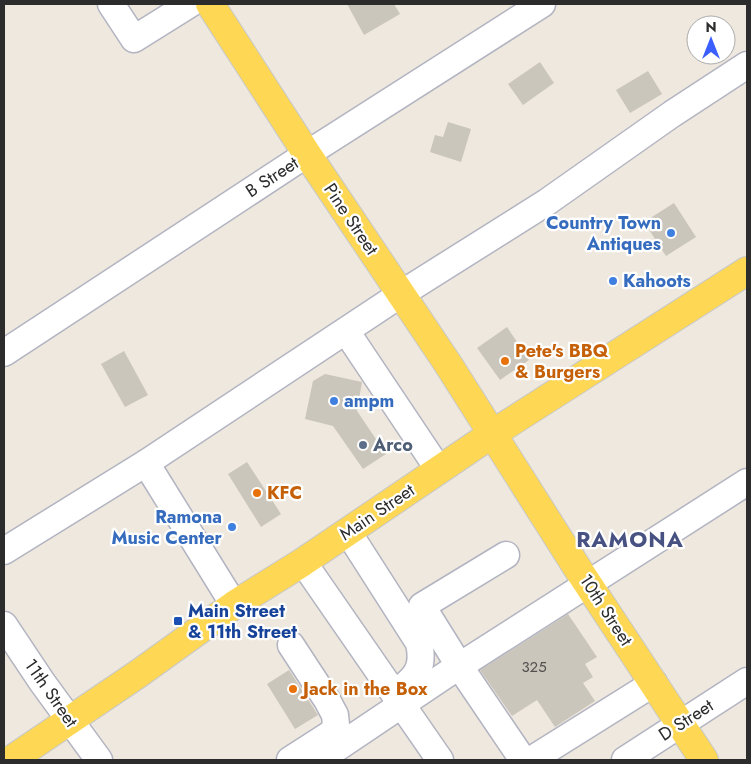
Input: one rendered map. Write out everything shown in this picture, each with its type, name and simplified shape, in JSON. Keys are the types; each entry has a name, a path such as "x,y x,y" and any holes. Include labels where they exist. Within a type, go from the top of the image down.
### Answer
{"main road":[{"name":"Pine Street","path":"210,4 492,434"},
{"name":"Main Street","path":"11,760 234,606 348,532 492,434 747,271"},
{"name":"10th Street","path":"492,434 704,760"}],"street":[{"path":"111,4 134,39 190,4"},
{"name":"B Street","path":"4,353 307,154 542,4"},
{"path":"4,551 146,463 401,294 547,202 672,114 747,65"},
{"path":"346,331 439,470"},
{"path":"146,463 234,606"},
{"path":"319,760 399,699 460,666 747,482"},
{"path":"348,532 419,643 421,661 419,671 399,699"},
{"path":"506,555 422,606 523,760"},
{"path":"303,562 440,760"},
{"name":"11th Street","path":"4,625 42,682 99,760"},
{"path":"290,760 332,733 336,725 335,715 327,700 292,645"},
{"name":"D Street","path":"625,760 747,680"},
{"path":"531,760 654,683"}],"building":[{"path":"347,4 394,4 400,14 364,35"},
{"path":"540,62 554,83 523,105 508,84"},
{"path":"648,71 662,94 630,113 616,90"},
{"path":"448,122 471,129 461,162 430,152 435,135 443,137"},
{"path":"674,203 696,237 666,256 644,222"},
{"path":"507,327 529,360 500,380 477,348"},
{"path":"124,351 148,395 125,407 101,364"},
{"name":"ampm","path":"325,374 362,382 357,411 386,454 363,469 333,426 305,419 313,381"},
{"name":"KFC","path":"247,462 281,514 261,527 228,474"},
{"path":"568,614 597,657 585,664 593,677 583,683 595,701 555,727 537,700 512,716 480,670"},
{"path":"289,670 318,715 295,729 267,684"}],"place":[{"name":"Country Town Antiques","path":"671,233"},
{"name":"Kahoots","path":"613,281"},
{"name":"Pete's BBQ & Burgers","path":"505,361"},
{"name":"ampm","path":"334,401"},
{"name":"Arco","path":"363,445"},
{"name":"KFC","path":"257,493"},
{"name":"Ramona Music Center","path":"232,527"},
{"name":"Main Street & 11th Street","path":"178,621"},
{"name":"Jack in the Box","path":"293,689"}],"district":[{"name":"RAMONA","path":"630,539"}]}
